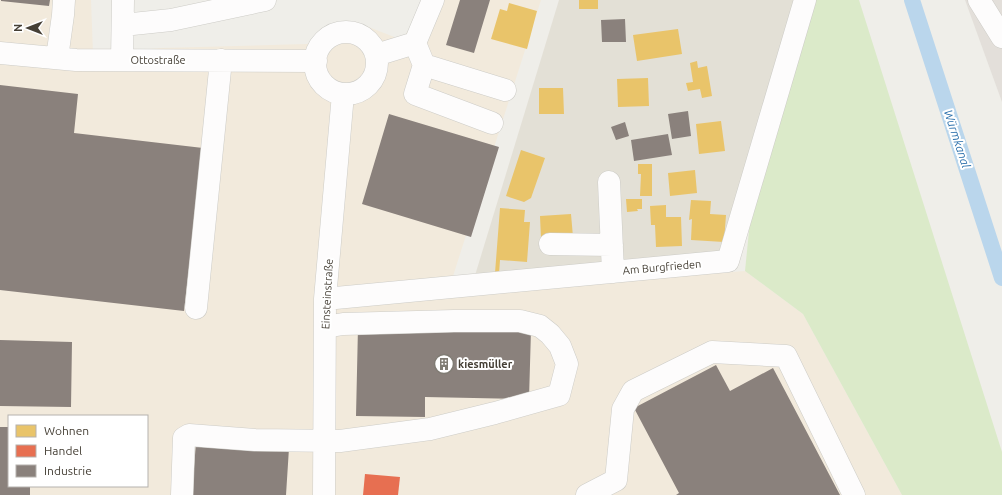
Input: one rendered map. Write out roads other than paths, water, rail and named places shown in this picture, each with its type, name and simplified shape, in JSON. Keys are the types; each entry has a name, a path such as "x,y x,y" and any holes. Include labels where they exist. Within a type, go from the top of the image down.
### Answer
{"street":[{"path":"57,58 64,0"},
{"path":"122,60 123,0"},
{"path":"123,25 171,20 265,0"},
{"path":"433,0 415,43 424,65 415,94 492,123"},
{"name":"Am Burgfrieden","path":"325,299 728,261 805,0"},
{"path":"979,0 1002,37"},
{"path":"341,33 351,33 360,36 369,42 376,55 376,70 372,80 366,88 357,92 347,94 336,93 328,88 316,71 318,52 323,43 331,36 341,33"},
{"path":"376,55 415,43"},
{"name":"Ottostraße","path":"0,53 76,60 316,61"},
{"path":"196,308 221,60"},
{"path":"424,65 505,90"},
{"name":"Einsteinstraße","path":"324,495 325,299 343,94"},
{"path":"609,182 613,272"},
{"path":"550,244 612,245"},
{"path":"182,495 184,438 189,435 255,440 340,441 430,429 494,414 559,395 567,364 560,346 550,334 540,326 520,321 343,324 325,327"},
{"path":"587,495 616,480 623,409 633,392 712,352 786,356 854,495"}],"waterway":[{"name":"Würmkanal","path":"912,0 1002,278"}],"place":[{"name":"kiesmüller","path":"444,364"}]}
